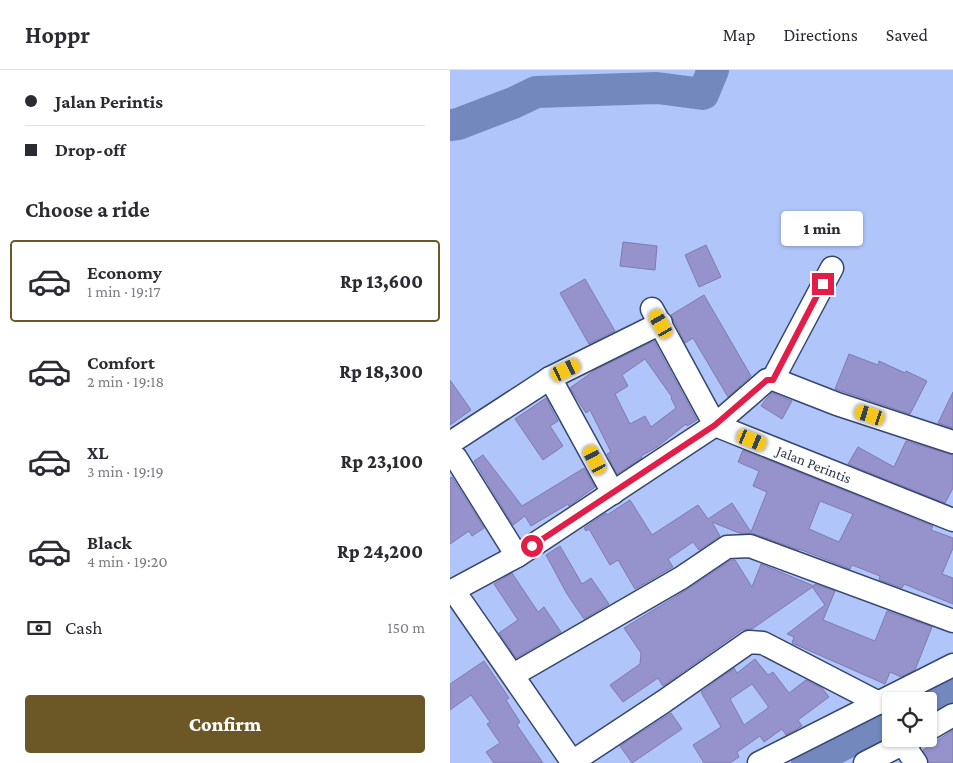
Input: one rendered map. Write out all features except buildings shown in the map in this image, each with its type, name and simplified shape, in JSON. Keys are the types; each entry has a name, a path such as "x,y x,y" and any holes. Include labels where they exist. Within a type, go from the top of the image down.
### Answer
{"street":[{"path":"773,380 832,268"},
{"path":"517,556 453,450 550,378 657,316 715,425"},
{"path":"550,378 613,493"},
{"path":"878,703 763,643 748,642 663,702 572,762 513,675 452,592 517,556 715,425 767,380 773,380 837,404 953,442"},
{"name":"Jalan Perintis","path":"715,425 953,520"},
{"path":"513,675 682,578 727,547 750,546 953,621"},
{"path":"759,763 953,665"},
{"path":"937,724 953,715"},
{"path":"865,763 896,747"},
{"path":"910,747 916,763"}],"waterway":[{"path":"450,125 458,124 513,103 536,92 657,88 703,94 713,70"},
{"path":"937,696 953,686"},
{"path":"807,763 882,725"}],"route":[{"path":"532,546 715,425 767,380 773,380 823,284"}]}
